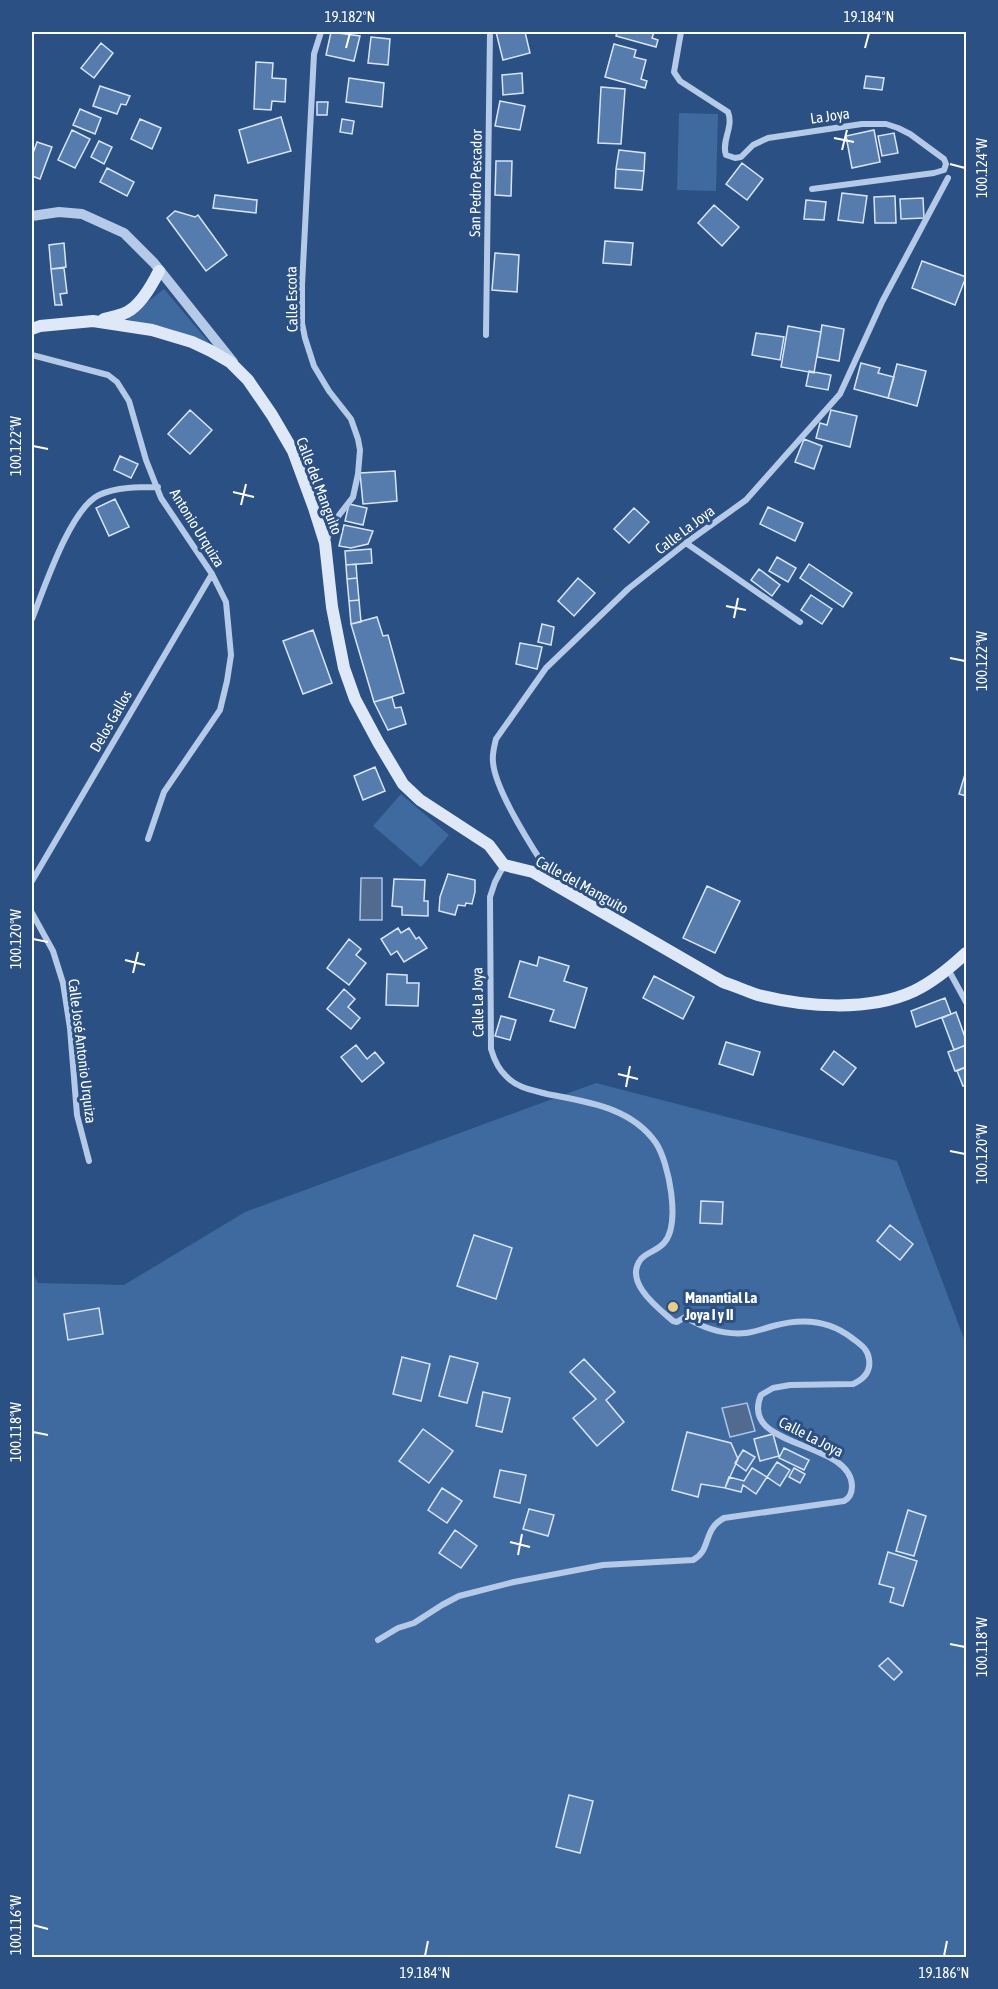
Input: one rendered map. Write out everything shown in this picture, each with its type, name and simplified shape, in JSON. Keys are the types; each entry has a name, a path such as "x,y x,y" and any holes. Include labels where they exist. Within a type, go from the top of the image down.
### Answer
{"main road":[{"path":"32,329 40,326 93,321 127,312 148,291 159,271"},
{"name":"Calle del Manguito","path":"93,321 143,328 192,342 230,362 248,380 293,451 325,543 332,607 344,669 378,742 403,784 420,800 489,845 504,865 533,872 723,982 757,994 804,1003 842,1006 885,1000 914,991 948,969 966,953"}],"street":[{"name":"San Pedro Pescador","path":"486,335 490,32"},
{"name":"La Joya","path":"681,32 674,72 680,81 728,112 730,124 724,147 726,155 741,157 753,145 768,138 862,124 886,124 910,134 944,159 946,164 944,170 934,173 812,189"},
{"name":"Calle Escota","path":"318,33 314,54 302,323 304,338 314,366 351,419 360,450 353,497 333,523 325,543"},
{"name":"Calle La Joya","path":"558,887 535,852 502,790 493,765 496,739 546,668 628,590 686,543 746,500 840,394 882,302 947,179"},
{"path":"32,216 59,212 82,214 124,233 159,271 248,380"},
{"name":"Antonio Urquiza","path":"32,355 94,370 108,375 117,382 129,401 146,460 161,498 212,574 226,602 231,655 220,710 164,792 148,839"},
{"path":"32,619 62,546 82,510 99,495 131,487 158,487"},
{"path":"686,543 800,622"},
{"name":"Delos Gallos","path":"32,880 212,574"},
{"name":"Calle La Joya","path":"378,1640 398,1628 414,1623 459,1596 603,1565 693,1560 705,1549 711,1528 724,1518 844,1501 852,1493 851,1477 844,1467 769,1429 760,1421 757,1407 761,1395 777,1387 858,1382 869,1368 866,1350 840,1330 818,1322 784,1323 746,1333 713,1330 685,1317 677,1322 673,1321 648,1297 639,1284 636,1273 644,1256 664,1244 670,1229 670,1187 664,1158 658,1146 642,1127 621,1113 599,1105 527,1089 512,1082 499,1068 490,1049 489,922 490,897 504,865"},
{"name":"Calle José Antonio Urquiza","path":"32,913 53,951 63,983 70,1028 77,1115 89,1161"},
{"path":"948,969 966,1002"}],"shaded area":[{"path":"679,113 718,114 716,191 677,190"},
{"path":"164,289 212,346 171,329 125,319"},
{"path":"401,794 449,835 421,867 373,826"},
{"path":"361,878 382,878 382,920 360,920"},
{"path":"596,1083 897,1161 966,1344 966,1957 32,1957 32,1271 38,1283 124,1285 245,1212"},
{"path":"747,1403 755,1431 730,1437 722,1408"}],"building":[{"path":"331,32 360,36 354,61 326,55"},
{"path":"496,32 525,32 530,53 503,60"},
{"path":"617,32 654,32 652,38 658,40 656,47 616,36"},
{"path":"371,37 390,39 388,65 368,63"},
{"path":"101,43 113,53 94,78 81,68"},
{"path":"614,44 636,50 634,57 646,60 641,79 647,81 645,88 605,77"},
{"path":"256,62 273,63 272,78 286,79 285,102 272,101 271,110 254,109"},
{"path":"522,73 523,93 503,95 502,75"},
{"path":"866,76 884,78 882,90 864,88"},
{"path":"349,78 384,83 382,107 346,102"},
{"path":"100,86 130,96 126,105 121,104 117,114 93,106"},
{"path":"601,87 625,89 621,144 598,143"},
{"path":"500,101 525,106 520,130 495,126"},
{"path":"317,102 328,102 327,115 317,115"},
{"path":"80,109 101,118 95,134 73,125"},
{"path":"281,117 291,151 248,163 239,130"},
{"path":"140,119 161,128 152,149 131,139"},
{"path":"342,119 354,121 352,134 340,132"},
{"path":"72,130 90,139 75,168 58,160"},
{"path":"874,130 880,162 852,168 846,136"},
{"path":"894,133 898,153 882,156 878,136"},
{"path":"99,141 112,147 104,164 91,157"},
{"path":"37,142 52,147 40,179 32,176 32,156"},
{"path":"619,150 645,153 644,171 616,169"},
{"path":"496,161 512,161 511,196 495,195"},
{"path":"742,163 763,179 747,200 726,184"},
{"path":"107,168 134,182 127,196 100,182"},
{"path":"616,169 644,171 642,190 615,188"},
{"path":"842,193 867,196 863,223 838,220"},
{"path":"215,195 257,200 256,213 213,208"},
{"path":"895,196 896,223 875,223 874,197"},
{"path":"923,198 924,218 901,219 900,199"},
{"path":"806,200 826,202 824,220 804,219"},
{"path":"714,205 739,227 722,246 698,223"},
{"path":"175,211 195,217 198,215 227,255 206,271 167,218"},
{"path":"605,241 633,243 631,265 603,263"},
{"path":"64,243 66,267 51,269 49,245"},
{"path":"495,253 519,255 517,292 492,290"},
{"path":"922,261 966,277 955,305 912,288"},
{"path":"64,268 67,293 60,294 62,305 55,305 51,269"},
{"path":"822,325 844,329 839,361 817,357"},
{"path":"788,326 821,332 814,373 781,367"},
{"path":"756,333 784,337 780,360 752,355"},
{"path":"861,363 880,368 878,373 894,377 888,398 854,389"},
{"path":"897,364 926,371 917,406 888,398"},
{"path":"809,371 831,375 828,390 806,386"},
{"path":"190,410 212,430 190,454 168,434"},
{"path":"831,410 857,416 850,447 816,438 820,423 827,425"},
{"path":"804,439 822,446 814,469 795,462"},
{"path":"120,456 138,464 131,478 114,470"},
{"path":"395,471 397,501 363,504 360,473"},
{"path":"115,499 129,527 109,536 96,508"},
{"path":"349,504 367,508 363,525 345,521"},
{"path":"768,507 803,523 795,541 760,524"},
{"path":"634,508 649,522 629,543 614,529"},
{"path":"344,525 373,531 368,544 351,548 339,546"},
{"path":"371,549 372,563 346,565 345,551"},
{"path":"777,557 796,568 788,582 769,571"},
{"path":"356,564 357,578 347,579 346,565"},
{"path":"809,564 852,593 843,607 800,578"},
{"path":"759,569 780,585 772,596 751,580"},
{"path":"357,578 359,600 349,601 347,579"},
{"path":"578,578 595,593 574,616 558,601"},
{"path":"811,595 832,609 822,624 801,610"},
{"path":"359,600 361,622 351,624 349,601"},
{"path":"377,617 383,636 388,635 404,693 374,702 351,624"},
{"path":"542,624 554,627 551,645 538,642"},
{"path":"313,630 332,683 303,694 283,641"},
{"path":"520,643 542,647 537,669 516,664"},
{"path":"392,697 395,708 401,707 406,724 388,730 374,702"},
{"path":"375,767 385,791 363,800 354,776"},
{"path":"966,771 966,796 959,794"},
{"path":"448,874 475,880 472,904 458,905 455,915 439,911 440,897"},
{"path":"394,879 425,880 424,901 428,901 428,916 402,915 402,907 392,906"},
{"path":"707,886 740,901 715,953 683,938"},
{"path":"398,928 401,933 409,928 416,939 419,937 427,948 404,962 397,951 391,955 381,939"},
{"path":"349,939 361,949 356,955 366,963 349,985 327,968"},
{"path":"539,957 569,966 564,981 587,988 575,1028 550,1021 554,1010 509,997 520,961 537,966"},
{"path":"387,974 407,975 407,983 419,983 418,1006 386,1005"},
{"path":"654,976 694,997 683,1019 643,998"},
{"path":"344,989 355,999 348,1007 360,1018 351,1029 327,1009"},
{"path":"945,998 951,1014 916,1027 911,1011"},
{"path":"956,1012 966,1045 954,1050 942,1018"},
{"path":"501,1016 516,1020 510,1040 495,1036"},
{"path":"726,1042 760,1052 753,1075 719,1064"},
{"path":"356,1045 367,1059 375,1052 384,1063 362,1082 341,1057"},
{"path":"966,1045 966,1067 955,1071 948,1052"},
{"path":"834,1051 856,1068 843,1085 821,1069"},
{"path":"966,1067 966,1085 963,1086 957,1071"},
{"path":"701,1201 723,1202 722,1224 700,1223"},
{"path":"890,1225 913,1244 900,1260 877,1241"},
{"path":"474,1235 512,1248 496,1299 457,1286"},
{"path":"99,1308 103,1334 68,1340 64,1314"},
{"path":"450,1356 478,1363 467,1403 439,1396"},
{"path":"402,1357 430,1364 421,1401 393,1394"},
{"path":"584,1359 615,1392 606,1400 624,1422 597,1446 573,1418 596,1399 570,1372"},
{"path":"483,1392 510,1398 502,1432 476,1426"},
{"path":"423,1429 453,1451 429,1483 399,1461"},
{"path":"687,1432 731,1443 738,1459 725,1488 701,1484 698,1497 672,1490"},
{"path":"773,1434 779,1456 760,1461 754,1439"},
{"path":"784,1448 809,1460 804,1470 779,1458"},
{"path":"743,1450 755,1457 746,1471 735,1463"},
{"path":"777,1462 790,1470 780,1486 767,1477"},
{"path":"752,1468 767,1477 756,1494 743,1485 741,1492 725,1488 729,1477 744,1481"},
{"path":"794,1468 805,1474 800,1483 789,1477"},
{"path":"500,1470 526,1475 520,1503 494,1497"},
{"path":"442,1488 462,1501 447,1523 428,1510"},
{"path":"529,1509 554,1515 548,1536 523,1529"},
{"path":"908,1510 926,1516 914,1556 896,1551"},
{"path":"455,1530 477,1546 461,1568 439,1553"},
{"path":"888,1552 917,1561 903,1606 890,1602 894,1588 879,1584"},
{"path":"888,1658 902,1672 894,1680 879,1666"},
{"path":"569,1795 593,1801 580,1853 556,1847"}],"place":[{"name":"Manantial La Joya I y II","path":"673,1307"}]}
